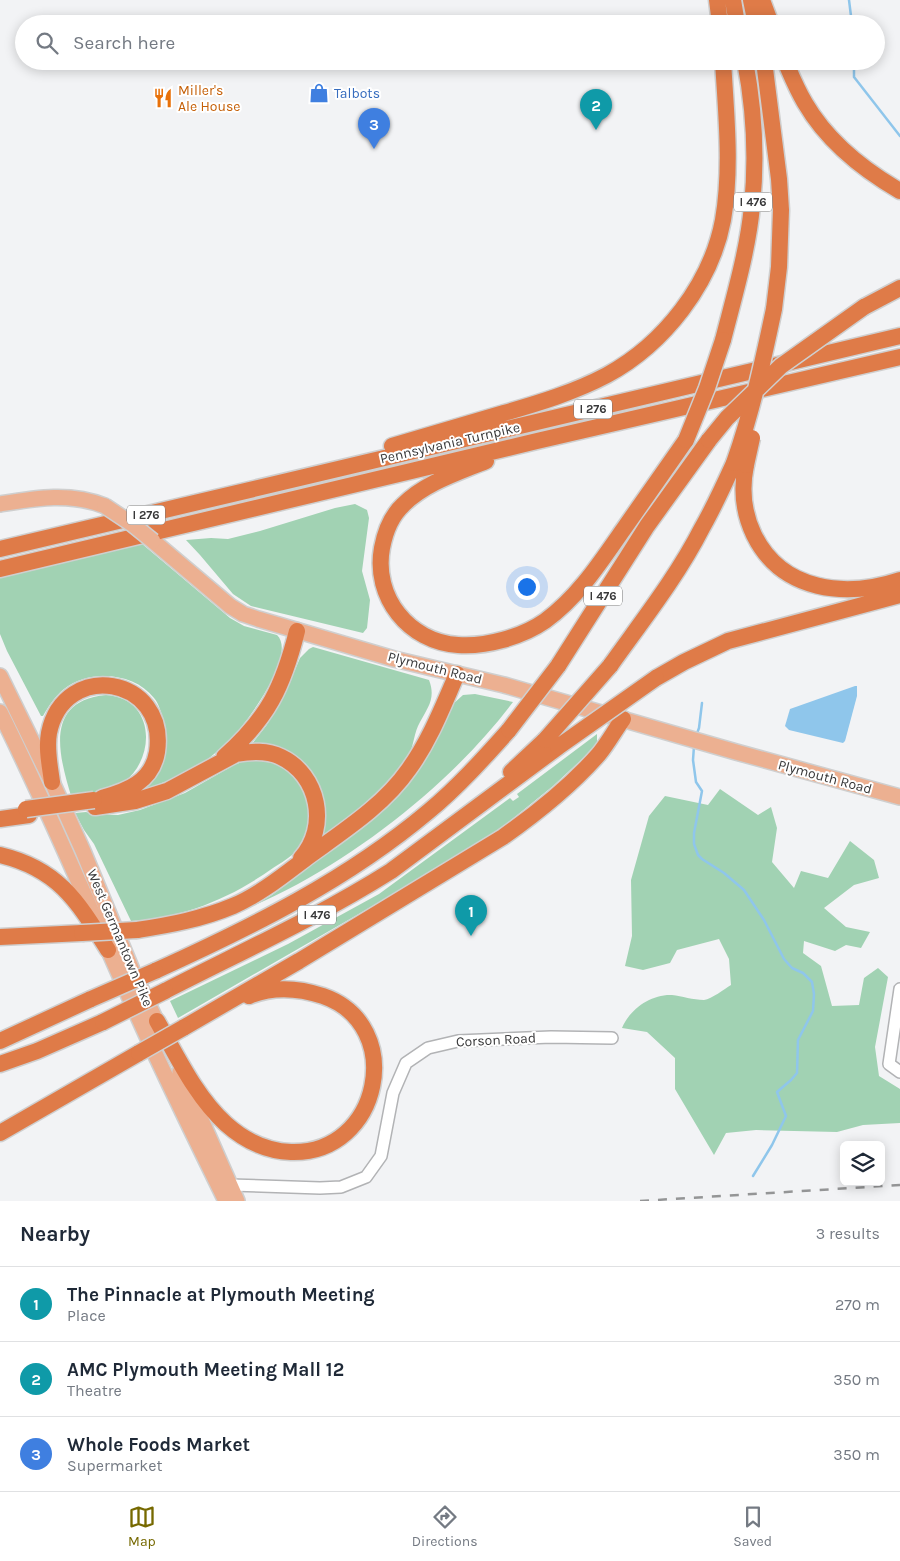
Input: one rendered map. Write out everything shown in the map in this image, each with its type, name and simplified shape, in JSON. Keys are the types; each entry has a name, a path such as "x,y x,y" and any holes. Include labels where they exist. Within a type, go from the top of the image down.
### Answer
{"highway":[{"path":"717,0 719,15"},
{"path":"732,0 735,15"},
{"path":"751,0 754,15"},
{"path":"762,0 767,15"},
{"path":"286,482 343,458 405,442 577,389 607,375 650,344 678,314 702,280 723,220 727,181 727,141 723,70"},
{"name":"I 476","path":"0,1041 253,925 351,870 430,810 475,768 535,698 558,666 648,526 686,440 724,340 739,276 752,206 753,121 747,70"},
{"name":"I 476","path":"740,464 767,380 778,267 781,210 779,178 765,70"},
{"path":"788,70 805,103 831,136 862,167 900,191"},
{"path":"648,526 709,440 727,418 780,366 864,307 900,288"},
{"name":"Pennsylvania Turnpike","path":"2,549 900,336"},
{"name":"Pennsylvania Turnpike","path":"0,569 900,357"},
{"path":"814,378 900,368"},
{"path":"537,441 428,486 408,500 396,513 388,528 383,545 381,577 386,595 396,612 419,633 440,642 458,645 477,645 519,634 542,622 572,597 592,574 686,440"},
{"path":"740,464 748,524 761,547 779,569 808,583 842,589 863,588 900,580"},
{"path":"552,744 652,609 682,563 740,464"},
{"path":"552,744 656,678 684,662 728,642 900,594"},
{"path":"214,765 242,739 272,703 290,661 297,631"},
{"path":"0,938 137,930 182,922 212,914 235,905 278,879 371,810 393,789 421,751 432,732 457,674"},
{"path":"52,782 48,745 49,733 59,709 77,692 88,688 114,686 126,690 139,698 154,719 158,745 156,757 147,776 139,784 95,804"},
{"path":"0,1133 299,961 503,837 527,820 572,781 600,753 623,719"},
{"name":"I 476","path":"0,1064 103,1022 351,896 391,871 459,822 552,744"},
{"path":"0,818 28,812 135,801 158,794 193,778 236,754 266,752 281,757 297,767 308,780 317,805 315,834 306,852 278,879"},
{"path":"0,811 28,812"},
{"path":"0,855 35,867 67,891 80,905 108,950"},
{"path":"157,1021 206,1103 228,1125 253,1143 284,1152 317,1150 344,1136 356,1124 369,1102 374,1074 370,1045 360,1024 353,1015 327,998 296,989 271,990 252,994 216,1008"}],"main road":[{"name":"Plymouth Road","path":"0,504 55,496 80,498 105,506 132,524 205,586 242,614 394,659 504,685 900,797"},
{"name":"West Germantown Pike","path":"0,676 83,850 132,970 157,1021 237,1201"},
{"name":"West Germantown Pike","path":"0,712 78,878 142,1026 226,1201"}],"street":[{"path":"900,989 889,1064 900,1072"},
{"name":"Corson Road","path":"230,1185 320,1188 342,1186 366,1177 381,1156 393,1093 406,1063 428,1048 458,1041 551,1037 612,1038"}],"green space":[{"path":"355,504 367,510 369,518 362,571 370,600 367,628 363,633 251,606 233,594 186,540 228,539"},
{"path":"141,543 230,618 244,626 277,635 282,645 275,674 256,707 236,734 207,760 197,766 174,778 141,791 160,768 166,750 166,730 156,700 145,689 123,678 98,676 86,678 64,689 49,705 43,716 41,716 0,634 0,575"},
{"path":"313,647 429,680 432,692 428,707 418,726 411,751 402,767 371,799 348,819 325,835 322,833 319,790 251,745 266,726 284,696 300,658"},
{"path":"475,694 513,702 491,729 442,780 387,826 328,867 253,906 272,895 360,828 440,732 453,704 463,695"},
{"path":"106,695 122,699 134,706 142,718 146,731 142,759 134,772 117,787 105,792 72,799 60,749 60,733 64,719 72,708 86,699"},
{"path":"597,734 595,747 553,786 506,824 456,858 178,1018 170,1001 288,944 379,894 510,798 513,801 519,797 517,794"},
{"path":"247,760 264,761 281,766 292,773 300,783 308,808 308,821 300,845 292,855 257,879 206,905 169,916 131,921 94,844 75,813 86,812 118,815 140,810 185,793 234,765"},
{"path":"720,789 758,815 771,807 777,828 772,862 794,888 801,871 828,878 850,841 874,860 879,878 854,885 824,908 846,927 870,932 861,948 846,945 835,951 804,941 803,953 821,966 832,1006 859,1005 864,978 878,968 888,977 875,1047 879,1076 900,1089 900,1123 863,1125 837,1132 756,1130 726,1133 714,1155 675,1089 675,1058 647,1032 622,1028 636,1009 656,997 672,995 704,1000 731,985 729,959 719,939 677,950 670,963 643,970 625,966 632,936 631,880 649,816 665,796 708,805"}],"water":[{"path":"857,686 857,696 843,743 789,730 785,726 790,709"}],"waterway":[{"path":"849,0 851,15"},
{"path":"854,70 854,77 900,136"},
{"path":"696,736 699,728 702,703"},
{"path":"694,746 693,760 696,782 702,791 694,833 694,844 698,855 744,890 764,920 784,959 792,968 803,973 812,982 814,994 813,1011 798,1040 797,1073 777,1092 786,1116 772,1145 753,1176"}],"railway":[{"path":"640,1201 900,1185"}],"place":[{"name":"Talbots","path":"319,93"},
{"name":"Miller's Ale House","path":"163,98"},
{"name":"AMC Plymouth Meeting Mall 12","path":"596,130"},
{"name":"Whole Foods Market","path":"374,149"},
{"name":"The Pinnacle at Plymouth Meeting","path":"471,936"}]}
